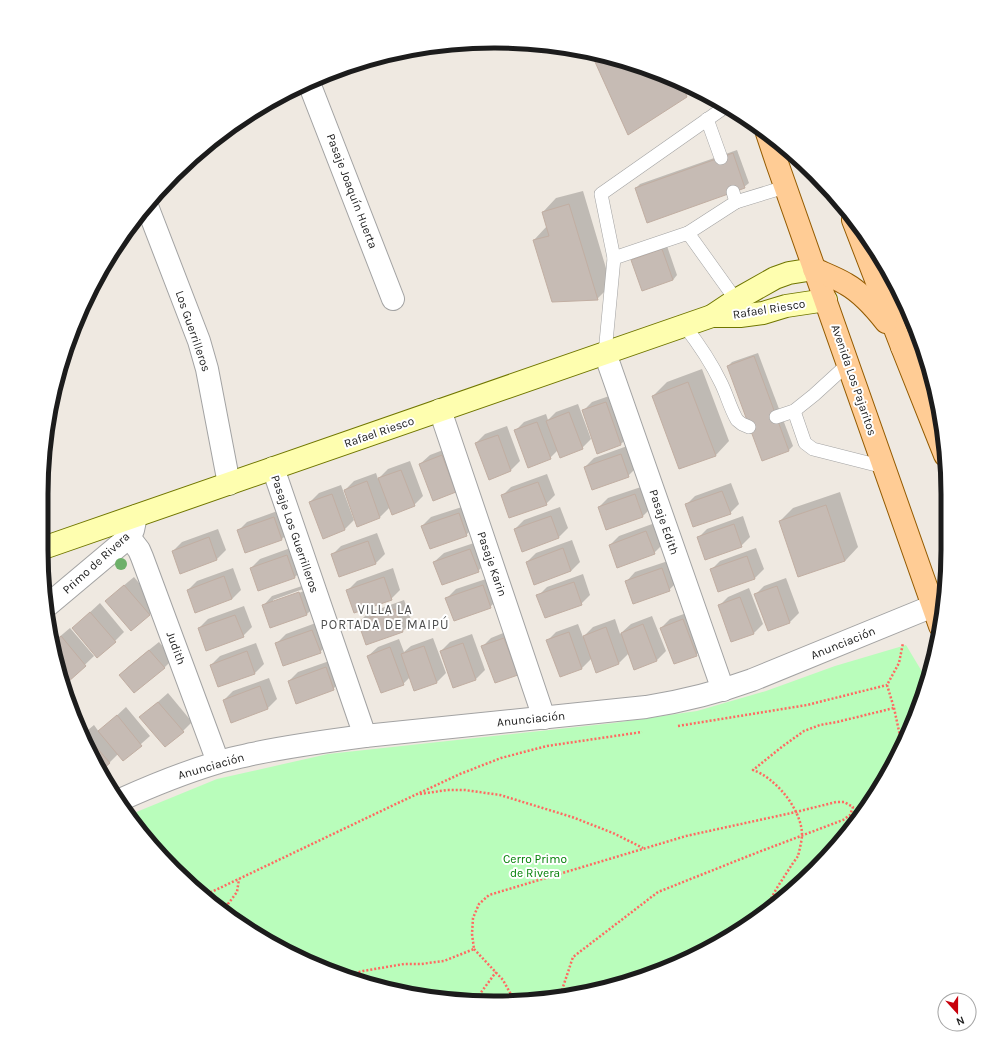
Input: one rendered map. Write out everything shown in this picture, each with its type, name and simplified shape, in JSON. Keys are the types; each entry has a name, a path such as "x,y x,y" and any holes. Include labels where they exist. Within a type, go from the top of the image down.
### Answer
{"main road":[{"name":"Avenida Los Pajaritos","path":"771,144 936,613"},
{"path":"862,241 907,342 935,426"},
{"name":"Rafael Riesco","path":"48,546 712,316 736,300 775,278 789,273 814,269"},
{"path":"814,269 846,284 861,295 907,342"},
{"name":"Rafael Riesco","path":"712,316 764,313 786,306 826,300"}],"street":[{"name":"Pasaje Joaquín Huerta","path":"312,87 394,299"},
{"name":"Los Guerrilleros","path":"149,212 199,342 207,369 229,484"},
{"name":"Pasaje Edith","path":"605,353 723,690"},
{"name":"Pasaje Karin","path":"440,410 544,718"},
{"name":"Pasaje Los Guerrilleros","path":"273,468 366,736"},
{"name":"Primo de Rivera","path":"51,602 128,537 133,530 136,516"},
{"name":"Judith","path":"128,537 139,550 142,557 218,762"},
{"name":"Anunciación","path":"123,798 175,776 218,762 280,748 366,736 660,705 693,699 752,680 900,620 936,616"}],"lane":[{"path":"605,353 614,258 601,194 720,109"},
{"path":"707,119 721,158"},
{"path":"614,258 688,232 735,197 785,188"},
{"path":"688,232 736,300"},
{"path":"684,326 695,339 714,368 737,420 749,427"},
{"path":"776,418 794,411 848,364"},
{"path":"794,411 806,443 813,449 884,467"}],"path":[{"path":"900,620 905,631 899,663 887,685 900,736"},
{"path":"676,726 807,705 887,685"},
{"path":"770,901 798,856 802,835 799,818 789,800 773,782 760,772 753,770 804,731 820,725 894,708"},
{"path":"210,893 460,774 501,758 547,746 645,731"},
{"path":"416,795 447,790 465,790 500,795 572,817 613,833 643,848"},
{"path":"511,995 496,972 474,949 472,934 473,918 478,904 489,895 686,836 836,802 844,802 853,807 850,815 843,820 658,892 573,957 562,990"},
{"path":"227,907 237,892 239,879"},
{"path":"354,973 404,964 421,964 444,961 474,949"},
{"path":"479,995 496,972"}],"green space":[{"name":"Cerro Primo de Rivera","path":"906,645 923,674 907,720 895,747 866,798 849,821 830,844 789,885 743,921 692,950 665,962 610,981 582,987 524,995 465,995 436,992 379,981 324,962 271,936 246,921 223,904 179,865 159,844 134,813 217,779 328,754 614,723 697,711 766,691 835,666"}],"building":[{"path":"594,60 638,72 684,91 687,97 628,135"},
{"path":"733,153 745,188 647,223 635,188"},
{"path":"569,204 598,300 552,302 533,240 549,236 542,212"},
{"path":"662,249 673,280 642,291 631,260"},
{"path":"754,356 789,451 762,461 727,366"},
{"path":"688,382 716,456 679,469 652,396"},
{"path":"606,402 621,445 597,454 582,410"},
{"path":"569,412 583,449 560,458 546,421"},
{"path":"537,422 551,459 528,468 514,430"},
{"path":"498,435 511,471 489,480 475,443"},
{"path":"621,454 629,477 592,490 584,467"},
{"path":"442,455 456,492 433,501 419,464"},
{"path":"401,470 415,506 392,515 378,478"},
{"path":"367,481 380,518 357,527 344,490"},
{"path":"538,482 547,505 509,518 501,495"},
{"path":"722,491 731,514 693,527 685,504"},
{"path":"332,494 345,530 323,539 309,502"},
{"path":"635,494 643,517 606,530 598,507"},
{"path":"826,505 845,561 798,577 779,521"},
{"path":"459,513 467,536 430,549 421,526"},
{"path":"551,516 559,538 522,552 514,529"},
{"path":"274,517 282,540 245,553 237,530"},
{"path":"734,524 742,547 705,560 697,537"},
{"path":"646,531 655,554 617,568 609,545"},
{"path":"209,537 217,560 180,574 172,551"},
{"path":"368,541 376,564 339,577 331,554"},
{"path":"563,548 571,571 534,585 526,562"},
{"path":"470,549 479,572 442,585 433,562"},
{"path":"287,555 295,578 258,591 250,568"},
{"path":"747,556 755,579 718,592 710,569"},
{"path":"662,568 670,591 633,604 625,581"},
{"path":"224,576 232,599 195,613 187,590"},
{"path":"384,577 392,600 354,613 346,590"},
{"path":"574,582 582,605 545,618 536,595"},
{"path":"124,585 150,615 131,631 105,601"},
{"path":"483,585 491,608 454,621 445,598"},
{"path":"777,586 790,623 768,631 754,594"},
{"path":"299,592 307,615 270,628 262,605"},
{"path":"740,597 754,634 731,642 718,605"},
{"path":"395,609 403,632 366,645 358,622"},
{"path":"90,612 116,642 97,658 72,628"},
{"path":"235,615 244,637 206,651 198,628"},
{"path":"683,619 697,656 674,664 660,628"},
{"path":"643,624 657,661 634,670 621,633"},
{"path":"606,627 619,664 596,673 583,636"},
{"path":"312,630 321,653 283,666 275,643"},
{"path":"569,632 582,669 560,677 546,640"},
{"path":"61,636 86,666 68,682 63,665 57,639"},
{"path":"504,638 518,675 495,683 481,646"},
{"path":"463,643 476,680 453,688 440,651"},
{"path":"424,646 437,683 414,691 401,654"},
{"path":"390,647 404,685 381,693 367,656"},
{"path":"149,650 165,668 134,693 119,675"},
{"path":"247,651 255,674 218,687 210,665"},
{"path":"326,667 334,690 296,704 288,681"},
{"path":"260,686 268,709 231,723 223,700"},
{"path":"158,702 184,732 165,747 139,717"},
{"path":"117,715 142,746 123,761 98,731"},
{"path":"92,742 110,763 105,767"}],"district":[{"name":"VILLA LA PORTADA DE MAIPÚ","path":"385,616"}]}
